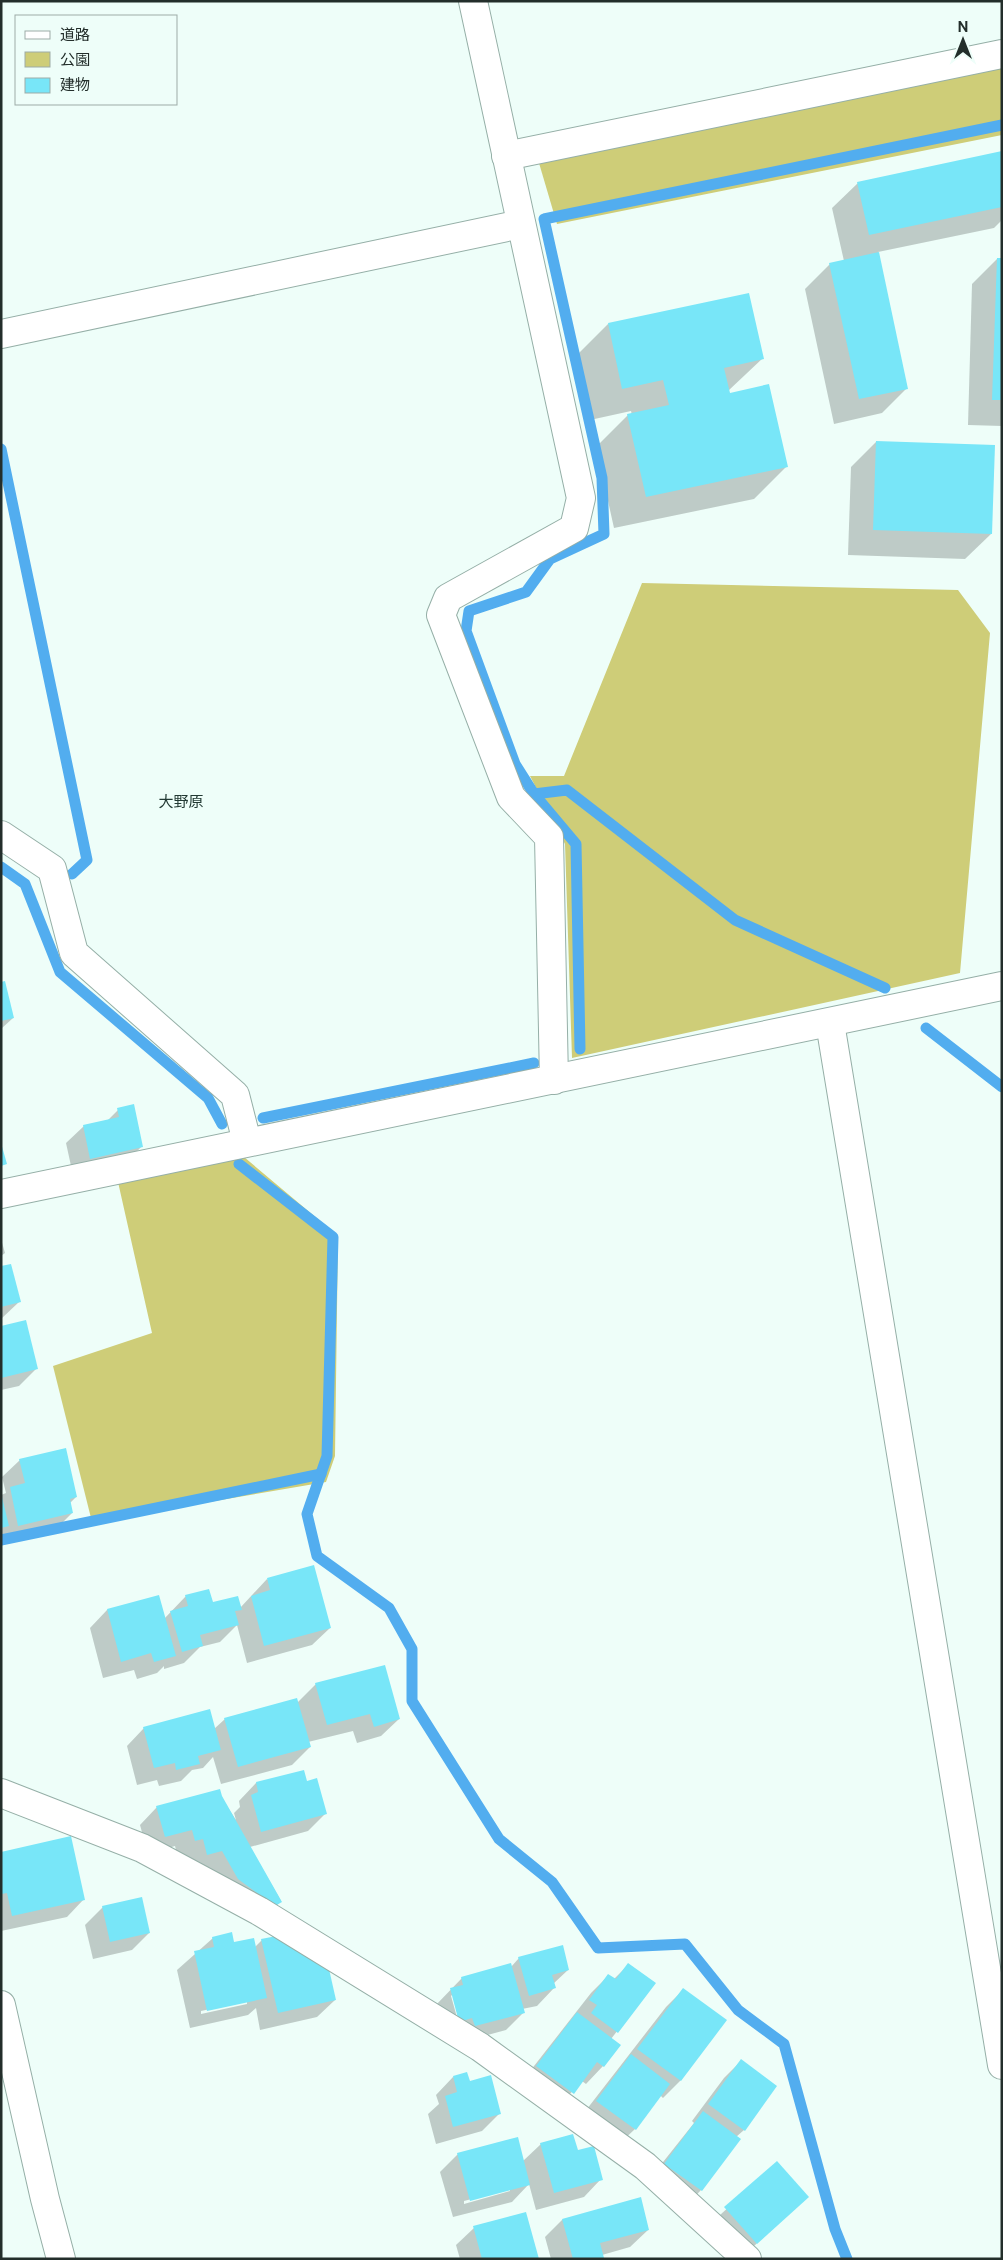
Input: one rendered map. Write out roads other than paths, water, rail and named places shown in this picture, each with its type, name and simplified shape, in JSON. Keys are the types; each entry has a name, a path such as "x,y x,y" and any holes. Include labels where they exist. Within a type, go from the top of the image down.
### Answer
{"street":[{"path":"473,1 581,498 574,528 448,598 441,615 511,797 550,837 554,1080"},
{"path":"506,156 1002,54"},
{"path":"1,334 521,224"},
{"path":"1,835 52,869 74,953 235,1095 248,1142"},
{"path":"1,1194 1002,986"},
{"path":"830,1023 1002,2065"},
{"path":"1,1793 142,1848 259,1910 480,2047 645,2166 747,2259"},
{"path":"1,2005 45,2199 61,2259"}],"waterway":[{"path":"885,988 735,920 567,790 534,794 515,764 466,631 469,611 526,592 550,559 604,534 602,478 544,219 1002,125"},
{"path":"1,449 87,860 72,874"},
{"path":"534,794 576,844 580,1049"},
{"path":"1,867 25,884 60,972 208,1098 222,1124"},
{"path":"926,1028 1002,1087"},
{"path":"263,1118 534,1063"},
{"path":"239,1164 333,1237 327,1456 307,1514 317,1556 389,1608 412,1649 412,1701 499,1839 552,1882 598,1948 685,1944 738,2010 784,2044 835,2229 847,2259"},
{"path":"1,1540 321,1474"}],"district":[{"name":"大野原","path":"181,802"}]}
